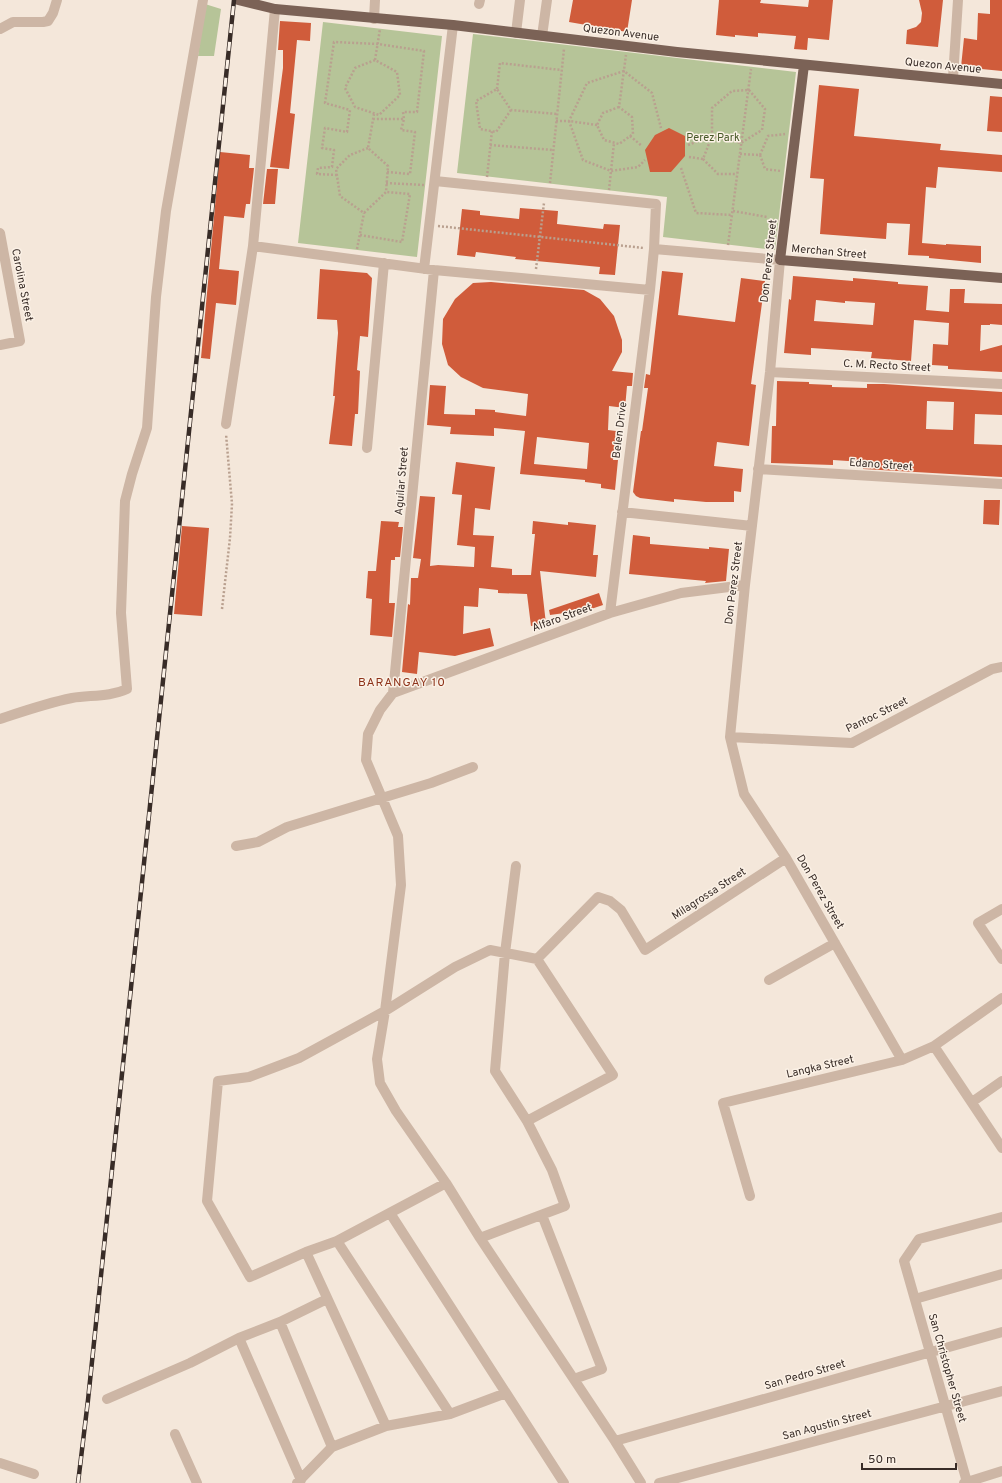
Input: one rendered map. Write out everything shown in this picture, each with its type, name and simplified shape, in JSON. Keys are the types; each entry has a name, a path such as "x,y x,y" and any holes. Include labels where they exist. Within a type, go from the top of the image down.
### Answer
{"main road":[{"name":"Quezon Avenue","path":"238,0 275,9 453,26 627,47 1002,84"},
{"name":"Don Perez Street","path":"780,260 804,65"},
{"name":"Merchan Street","path":"780,260 1002,278"}],"street":[{"path":"0,29 13,22 48,21 54,13 57,0"},
{"path":"0,719 42,705 72,698 118,693 127,689 121,613 125,501 147,428 156,297 166,211 203,0"},
{"path":"374,19 375,0"},
{"path":"516,33 520,0"},
{"path":"542,36 546,0"},
{"path":"953,78 958,0"},
{"path":"226,424 253,246 275,9"},
{"name":"Aguilar Street","path":"393,693 429,270 432,184 453,26"},
{"path":"432,184 486,187 547,196 608,199"},
{"name":"Belen Drive","path":"608,199 656,204 650,290 610,614"},
{"name":"Carolina Street","path":"0,233 20,341 0,345"},
{"path":"253,246 429,270 650,290"},
{"name":"Merchan Street","path":"654,249 780,260"},
{"name":"Don Perez Street","path":"780,260 770,372 745,585 730,737 744,794 786,858 902,1060"},
{"path":"367,448 384,263"},
{"name":"C. M. Recto Street","path":"770,372 1002,384"},
{"name":"Edano Street","path":"758,469 1002,484"},
{"path":"622,512 752,526"},
{"name":"Alfaro Street","path":"393,693 610,614 681,593 745,585"},
{"name":"Pantoc Street","path":"730,737 852,743 992,669 1002,667"},
{"path":"393,693 380,710 368,734 366,760 398,836 401,885 385,1011 377,1058 380,1083 396,1111 446,1183 480,1238 615,1441 641,1483"},
{"path":"236,846 258,842 287,828 431,783 474,767"},
{"name":"Milagrossa Street","path":"537,959 598,897 610,901 621,910 646,950 786,858"},
{"path":"480,1238 565,1206 552,1170 527,1121 495,1071 505,953 516,866"},
{"path":"1002,909 978,923 1002,959"},
{"path":"769,980 835,943"},
{"path":"446,1183 337,1241 306,1252 250,1277 207,1201 218,1081 249,1077 299,1058 385,1011 455,967 490,950 537,959 613,1075 527,1121"},
{"name":"Langka Street","path":"750,1196 722,1103 902,1060 934,1046 1002,998"},
{"path":"934,1046 1002,1148"},
{"path":"972,1102 1002,1081"},
{"path":"390,1212 564,1483"},
{"path":"542,1215 602,1369 574,1379"},
{"name":"San Christopher Street","path":"965,1482 904,1261 919,1238 1002,1217"},
{"path":"337,1241 450,1414"},
{"path":"306,1252 386,1426"},
{"path":"915,1299 1002,1274"},
{"path":"107,1399 190,1363 239,1338 280,1322 327,1299"},
{"path":"280,1322 332,1447"},
{"name":"San Pedro Street","path":"615,1441 1002,1332"},
{"path":"239,1338 299,1481 332,1447 386,1426 450,1414 506,1393"},
{"name":"San Agustin Street","path":"659,1483 1002,1391"},
{"path":"175,1434 197,1483"},
{"path":"0,1463 34,1474"},
{"path":"965,1482 1002,1470"}],"path":[{"path":"374,19 381,22 375,60"},
{"path":"536,272 553,150 565,39"},
{"path":"337,175 317,174 318,168 332,167 334,150 322,148 325,128 347,132 350,110 325,103 334,42 378,44 424,51 418,112 403,112 404,119 401,130 415,132 410,174 387,172"},
{"path":"619,107 627,47"},
{"path":"726,256 752,59"},
{"path":"375,60 397,72 400,95 378,115 355,107 345,88 355,68 375,60"},
{"path":"511,110 497,88 500,63 561,70"},
{"path":"624,71 587,83 569,121 583,160 610,171 638,167 645,160"},
{"path":"624,71 652,93 661,128"},
{"path":"497,88 476,101 480,129 496,132 511,110"},
{"path":"703,159 712,136 712,108 732,91 749,90"},
{"path":"688,145 712,136 742,143 762,130 765,110 749,90"},
{"path":"597,125 603,113 619,107"},
{"path":"597,125 604,140 614,143 619,144 633,134 632,117 619,107"},
{"path":"511,110 557,114"},
{"path":"368,148 374,114"},
{"path":"373,119 404,119"},
{"path":"556,121 569,121 597,125"},
{"path":"486,187 492,131"},
{"path":"785,171 765,169 760,155 768,136 789,134"},
{"path":"630,136 642,146"},
{"path":"608,199 614,143"},
{"path":"490,146 553,150"},
{"path":"364,213 340,196 336,169 350,155 368,148"},
{"path":"356,259 364,213 386,192 388,166 368,148"},
{"path":"740,154 760,155"},
{"path":"689,157 703,159 718,174 737,174"},
{"path":"681,168 696,213 732,215"},
{"path":"386,183 432,184"},
{"path":"360,235 402,242 410,194 386,192"},
{"path":"732,211 767,217"},
{"path":"430,225 654,249"},
{"path":"222,609 230,538 232,504 226,424"}],"green space":[{"path":"205,4 221,9 214,56 198,56"},
{"path":"323,22 442,36 417,257 298,243"},
{"name":"Perez Park","path":"473,34 796,72 775,250 663,237 667,197 457,173"}],"building":[{"path":"573,0 632,0 627,32 569,22"},
{"path":"719,0 761,0 760,3 808,7 809,0 833,0 829,40 808,38 807,50 794,49 796,36 758,33 758,37 716,35"},
{"path":"919,0 943,0 938,47 906,44 907,30 916,27 921,22 922,13"},
{"path":"990,0 1002,0 1002,71 961,67 964,38 977,40 978,13 990,14"},
{"path":"280,21 311,23 310,41 297,40 290,113 295,114 289,169 270,167 283,68 283,50 278,50"},
{"path":"819,85 859,89 854,136 941,144 940,150 1002,155 1002,172 938,167 936,188 926,187 922,243 981,246 981,263 929,258 929,256 908,255 910,224 887,223 886,239 820,234 824,179 810,178"},
{"path":"990,96 1002,97 1002,132 987,131"},
{"path":"669,128 685,136 685,156 671,172 650,172 645,150 655,135"},
{"path":"220,152 250,155 249,168 254,168 250,204 246,204 244,218 224,216 219,269 239,271 236,305 216,303 210,359 201,358"},
{"path":"267,169 278,169 275,204 263,204"},
{"path":"520,208 558,211 557,224 603,229 604,224 620,225 615,275 599,274 600,267 515,259 516,257 476,252 475,257 457,255 462,209 480,211 480,215 519,219"},
{"path":"320,269 367,273 372,278 368,337 360,336 357,370 360,371 358,414 355,414 352,446 329,444 335,396 333,396 338,333 337,320 317,319"},
{"path":"662,271 683,273 678,315 735,322 741,278 765,281 751,384 756,385 749,446 717,442 714,466 743,469 741,492 734,491 734,502 706,502 674,499 674,502 640,498 633,492 648,388 644,388 646,374 650,375"},
{"path":"793,276 853,281 853,278 928,286 926,310 949,312 950,289 965,289 964,303 1002,304 1002,325 981,325 980,351 1002,345 1002,372 948,369 948,366 932,365 933,344 948,345 949,323 914,320 911,361 871,358 872,352 811,348 811,355 784,353 789,299 791,300","holes":["816,300 845,303 845,301 875,303 873,325 814,321"]},
{"path":"491,282 584,290 600,299 614,316 622,340 622,352 612,371 633,373 632,386 627,386 625,408 609,406 608,430 616,431 613,460 618,460 615,490 601,488 601,484 585,482 585,480 520,474 525,431 494,428 494,436 450,434 451,427 427,425 430,385 446,386 444,414 475,415 475,409 495,410 495,412 526,416 528,394 483,388 461,377 448,365 442,344 443,319 455,299 473,283","holes":["537,437 589,443 587,469 534,464"]},
{"path":"777,381 809,382 809,384 832,385 832,387 867,388 867,384 884,384 1002,392 1002,415 975,414 974,444 1002,445 1002,477 863,469 863,462 833,460 833,465 771,463 772,426 776,426","holes":["927,401 954,402 953,430 926,429"]},
{"path":"456,462 495,467 490,510 475,508 473,535 494,536 491,567 512,569 512,575 531,575 535,534 532,534 533,521 568,525 568,522 596,525 593,555 598,555 596,577 540,571 546,624 531,626 527,594 498,593 498,590 479,588 478,607 464,606 463,634 490,628 494,646 455,656 419,652 417,674 402,672 408,604 410,605 411,578 418,578 421,559 413,558 420,496 435,497 430,566 474,567 475,547 457,545 462,495 452,494"},
{"path":"984,500 1000,500 999,525 983,524"},
{"path":"381,521 399,522 398,527 403,527 400,557 395,557 395,560 391,560 389,603 395,603 392,637 370,635 372,599 366,598 368,571 376,571"},
{"path":"182,526 209,528 202,616 174,614"},
{"path":"633,535 650,537 650,544 709,549 709,547 729,549 726,581 705,583 706,581 629,574"},
{"path":"599,593 603,605 579,613 579,611 550,615 549,610"}],"railway":[{"path":"78,1483 88,1400 234,0"}],"district":[{"name":"BARANGAY 10","path":"402,683"}]}
